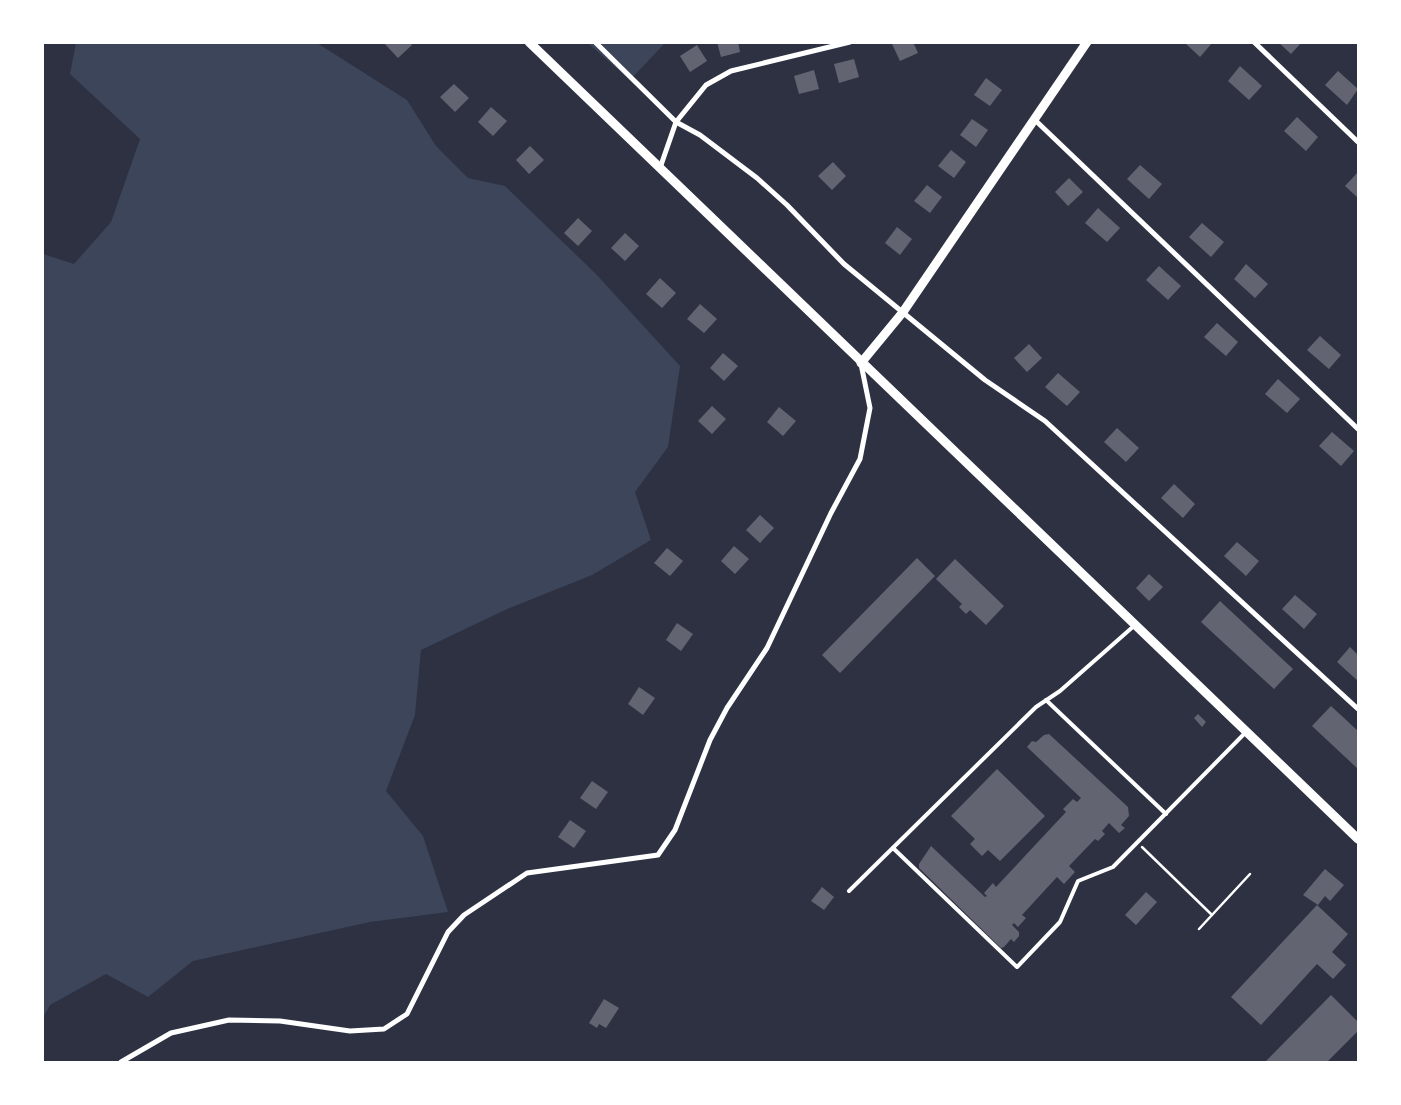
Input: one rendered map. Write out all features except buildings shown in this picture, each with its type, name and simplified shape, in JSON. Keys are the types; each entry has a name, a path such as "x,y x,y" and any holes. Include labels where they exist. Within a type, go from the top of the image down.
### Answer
{"street":[{"path":"529,42 1358,839"},
{"path":"595,42 676,122 700,135 757,178 787,205 844,264 985,380 1045,421 1358,709"},
{"path":"660,168 676,122 706,85 731,71 850,42"},
{"path":"861,363 903,312 1087,42"},
{"path":"1254,42 1358,142"},
{"path":"1035,120 1358,429"},
{"path":"121,1062 171,1033 229,1020 280,1021 350,1031 384,1030 407,1014 448,932 464,915 527,874 658,855 675,830 710,740 727,708 767,648 831,512 860,459 870,408 861,363"}],"lane":[{"path":"849,891 1046,700 1060,691 1135,625"},
{"path":"1046,700 1166,814"},
{"path":"892,848 1016,967 1060,922 1078,881 1113,867 1246,732"}],"path":[{"path":"1138,842 1212,915"},
{"path":"1199,929 1250,874"}],"shaded area":[{"path":"76,43 317,43 407,100 436,146 468,178 505,186 596,274 680,366 668,447 635,492 651,540 592,575 505,610 421,650 415,715 386,791 423,836 448,912 370,922 193,961 148,997 106,974 50,1005 43,1018 43,254 74,264 111,222 140,139 70,74"},
{"path":"588,43 665,43 630,80"}]}
